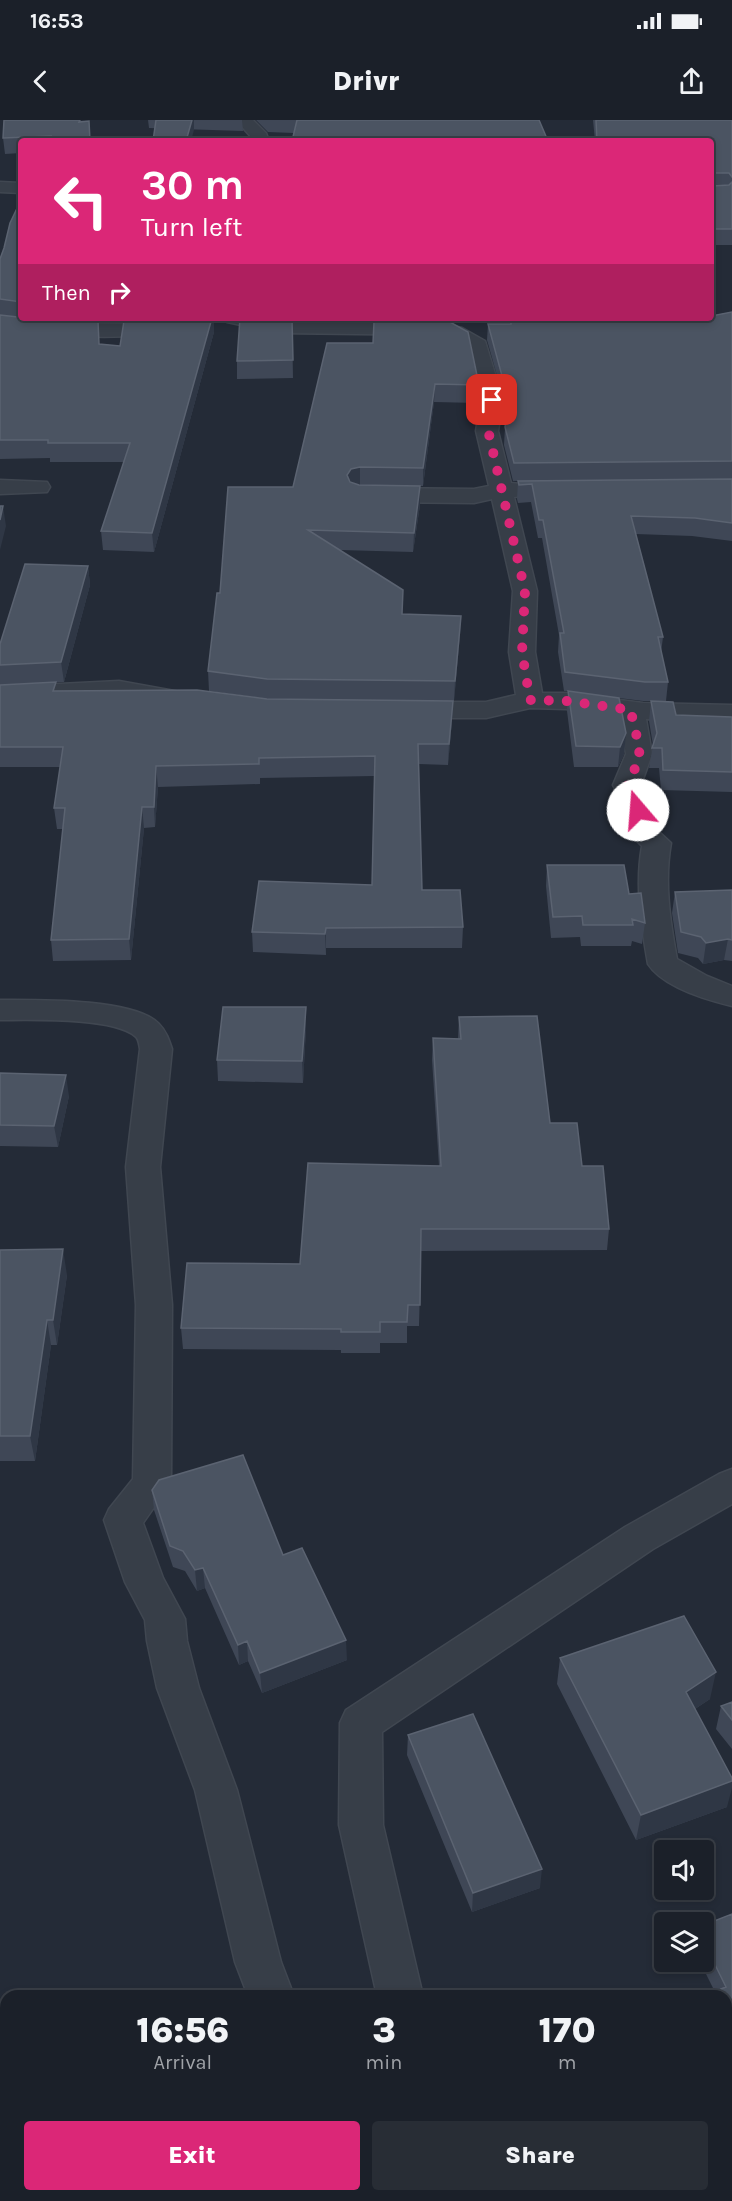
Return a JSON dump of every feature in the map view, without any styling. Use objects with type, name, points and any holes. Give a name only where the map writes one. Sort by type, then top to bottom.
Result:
[{"type":"street","points":[[244,120],[260,138]]},
{"type":"street","points":[[0,187],[18,188]]},
{"type":"street","points":[[0,324],[32,329],[143,330],[163,328],[180,321]]},
{"type":"street","points":[[249,321],[279,327],[438,329],[455,332],[478,345],[492,400],[488,430],[525,591],[522,652],[530,700]]},
{"type":"street","points":[[0,487],[39,487]]},
{"type":"street","points":[[360,495],[474,496],[500,490],[548,490]]},
{"type":"street","points":[[0,695],[120,689],[194,700]]},
{"type":"street","points":[[384,710],[486,710],[530,700],[566,701],[631,710],[732,712]]},
{"type":"street","points":[[631,710],[641,750],[638,764],[627,785],[638,810],[645,819],[642,832],[657,843],[652,869],[655,888],[653,909],[663,964],[692,981],[732,996]]},
{"type":"street","points":[[0,1010],[65,1010],[122,1019],[144,1028],[153,1036],[156,1049],[143,1167],[154,1305],[152,1483],[123,1521],[145,1582],[165,1619],[166,1641],[178,1688],[216,1790],[258,1962],[269,1990]]},
{"type":"street","points":[[399,1990],[361,1825],[361,1723],[639,1538],[732,1485]]},
{"type":"building","points":[[4,120],[89,121],[90,138],[50,138],[51,136],[3,138]]},
{"type":"building","points":[[156,120],[192,120],[187,138],[153,138]]},
{"type":"building","points":[[297,120],[539,120],[547,138],[293,138]]},
{"type":"building","points":[[596,120],[732,120],[732,177],[729,173],[714,173],[714,138],[597,138]]},
{"type":"building","points":[[732,182],[732,229],[714,229],[714,186],[729,185]]},
{"type":"building","points":[[18,206],[18,302],[0,299],[0,259],[10,223]]},
{"type":"building","points":[[732,312],[732,461],[514,463],[505,427],[512,387],[505,387],[488,324],[511,324],[511,321],[714,321],[714,315]]},
{"type":"building","points":[[0,315],[18,317],[18,321],[98,321],[99,344],[120,346],[124,321],[211,321],[152,533],[101,531],[130,443],[48,443],[48,440],[0,440]]},
{"type":"building","points":[[240,321],[292,321],[293,360],[237,361]]},
{"type":"building","points":[[374,322],[450,322],[468,332],[479,385],[435,384],[423,468],[360,467],[351,469],[347,475],[350,482],[359,485],[420,486],[414,533],[308,530],[403,590],[402,614],[461,616],[455,681],[267,679],[208,671],[217,593],[220,593],[228,487],[293,487],[327,343],[373,343]]},
{"type":"building","points":[[732,479],[732,523],[695,518],[631,516],[663,637],[658,637],[668,682],[645,682],[565,672],[560,633],[564,633],[543,520],[539,520],[532,484],[519,485],[518,481]]},
{"type":"building","points":[[25,564],[88,566],[61,662],[0,665],[0,644]]},
{"type":"building","points":[[56,682],[53,691],[197,690],[267,699],[453,701],[449,744],[418,744],[422,890],[460,890],[463,927],[326,928],[325,934],[252,932],[259,881],[372,885],[375,756],[259,758],[259,764],[156,766],[154,807],[142,807],[129,939],[51,940],[65,808],[54,808],[63,747],[0,747],[0,685]]},
{"type":"building","points":[[568,691],[619,698],[626,733],[620,747],[576,746]]},
{"type":"building","points":[[651,701],[673,702],[676,715],[732,717],[732,772],[663,770],[662,748],[652,748],[657,733]]},
{"type":"building","points":[[547,865],[624,865],[629,894],[641,893],[645,923],[632,919],[633,925],[583,925],[582,916],[553,917]]},
{"type":"building","points":[[732,890],[732,940],[706,943],[701,937],[681,932],[675,892]]},
{"type":"building","points":[[223,1007],[306,1007],[302,1061],[217,1060]]},
{"type":"building","points":[[537,1016],[550,1123],[577,1123],[582,1166],[603,1166],[609,1229],[421,1229],[420,1305],[408,1305],[407,1322],[380,1322],[380,1332],[341,1332],[341,1329],[181,1328],[187,1263],[300,1264],[308,1163],[441,1166],[433,1038],[461,1039],[459,1017]]},
{"type":"building","points":[[0,1073],[66,1075],[54,1126],[0,1125]]},
{"type":"building","points":[[63,1249],[53,1320],[47,1320],[30,1436],[0,1436],[0,1250]]},
{"type":"building","points":[[243,1455],[283,1555],[302,1548],[346,1640],[260,1673],[247,1641],[238,1645],[203,1568],[195,1570],[183,1551],[170,1546],[152,1490],[159,1480]]},
{"type":"building","points":[[684,1616],[716,1672],[686,1692],[732,1781],[641,1815],[560,1658]]},
{"type":"building","points":[[732,1702],[732,1720],[721,1706]]},
{"type":"building","points":[[473,1714],[542,1869],[473,1893],[408,1735]]},
{"type":"building","points":[[732,1914],[732,1990],[721,1989],[726,1987],[714,1962],[714,1921]]},
{"type":"route","points":[[492,400],[488,430],[525,591],[522,652],[530,700],[566,701],[631,710],[641,750],[638,764],[627,785],[638,810]]}]
